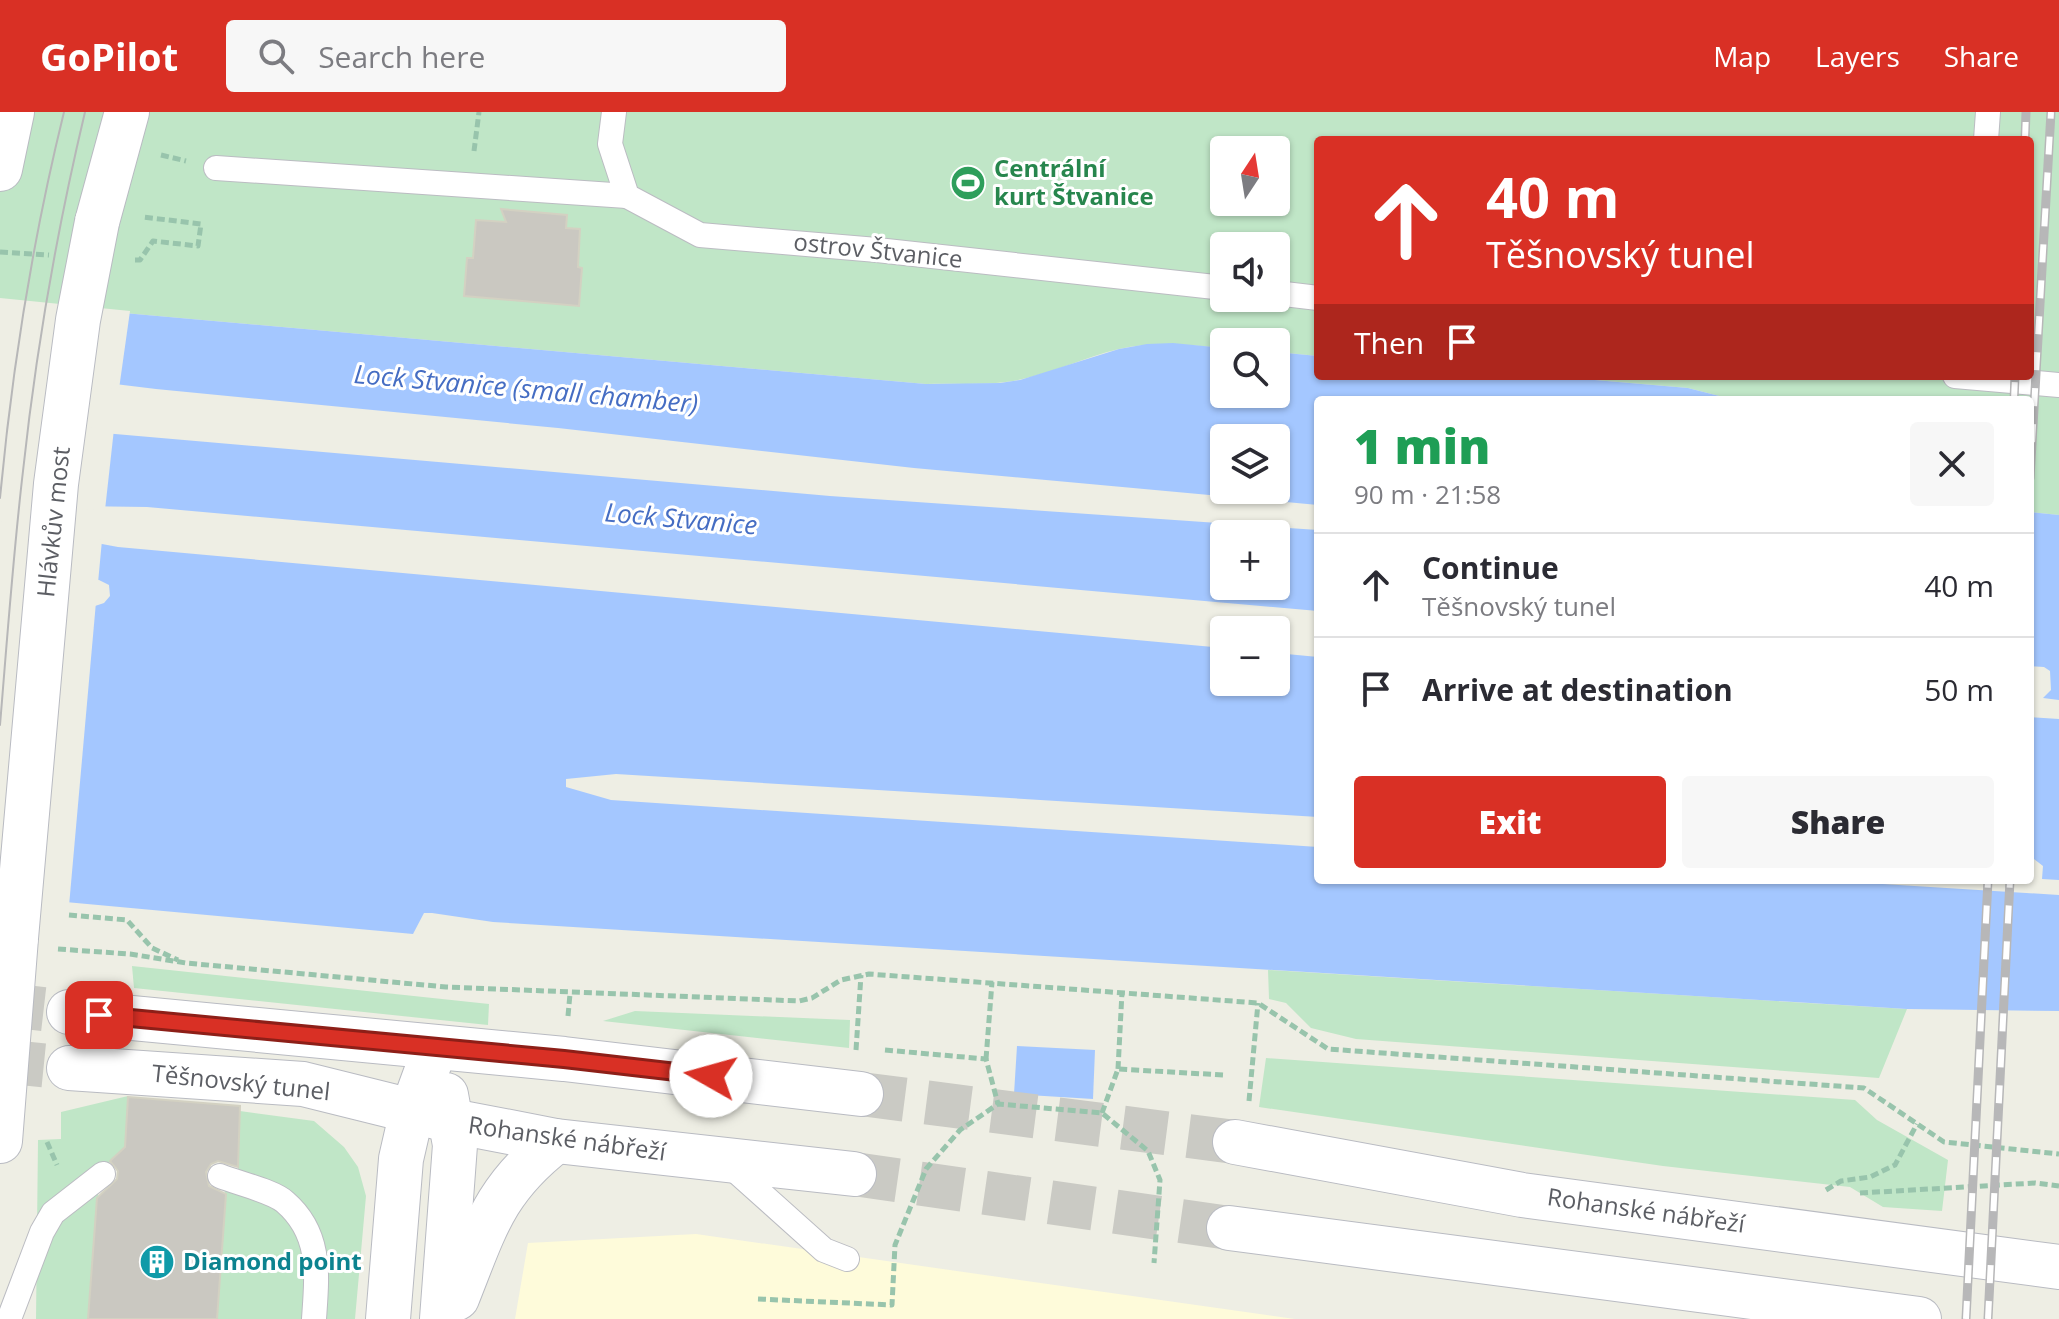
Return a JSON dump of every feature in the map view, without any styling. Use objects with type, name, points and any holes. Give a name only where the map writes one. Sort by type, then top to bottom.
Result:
[{"type":"main road","points":[[0,169],[12,112]]},
{"type":"main road","name":"Hlávkův most","points":[[0,1141],[34,943],[56,484],[78,320],[115,219],[127,112]]},
{"type":"main road","points":[[69,1012],[564,1059],[858,1075]]},
{"type":"main road","points":[[388,1319],[401,1159],[432,1116],[435,1048]]},
{"type":"main road","name":"Těšnovský tunel","points":[[69,1068],[303,1084],[432,1116]]},
{"type":"main road","points":[[432,1116],[455,1145],[442,1319]]},
{"type":"main road","name":"Rohanské nábřeží","points":[[432,1116],[556,1141],[854,1174]]},
{"type":"main road","name":"Rohanské nábřeží","points":[[1242,1125],[1522,1195],[2059,1267]]},
{"type":"main road","points":[[449,1319],[497,1202],[527,1164],[556,1141]]},
{"type":"main road","points":[[1229,1228],[1794,1313],[1919,1319]]},
{"type":"lane","points":[[216,168],[627,196],[610,144],[614,112]]},
{"type":"lane","points":[[1986,136],[1988,112]]},
{"type":"lane","name":"ostrov Štvanice","points":[[627,196],[700,235],[877,250],[1210,286]]},
{"type":"lane","points":[[1290,295],[1314,298]]},
{"type":"lane","points":[[2002,380],[2059,385]]},
{"type":"lane","points":[[723,1160],[824,1250],[847,1259]]},
{"type":"lane","points":[[9,1319],[42,1232],[53,1213],[103,1174]]},
{"type":"lane","points":[[220,1176],[284,1200],[308,1230],[318,1265],[314,1319]]},
{"type":"path","points":[[115,219],[201,224],[198,246],[153,241],[140,260]]},
{"type":"path","points":[[69,915],[127,920],[152,948],[186,963]]},
{"type":"path","points":[[34,943],[186,963],[446,987],[787,1002],[812,998],[841,980],[861,975],[1258,1003],[1328,1049],[1864,1088],[1944,1142],[2059,1154]]},
{"type":"path","points":[[858,1075],[861,975]]},
{"type":"path","points":[[992,982],[986,1059],[998,1104]]},
{"type":"path","points":[[1102,1113],[1118,1069],[1122,992]]},
{"type":"path","points":[[1242,1125],[1258,1003]]},
{"type":"path","points":[[885,1050],[986,1059]]},
{"type":"path","points":[[1118,1069],[1223,1075]]},
{"type":"path","points":[[758,1299],[892,1305],[895,1245],[926,1169],[960,1130],[998,1104],[1102,1113],[1148,1151],[1160,1180],[1154,1263]]},
{"type":"path","points":[[1828,1196],[1815,1197],[1841,1181],[1870,1177],[1895,1165],[1917,1124]]},
{"type":"path","points":[[1855,1193],[2035,1183],[2059,1186]]},
{"type":"shaded area","points":[[696,1234],[1295,1319],[515,1319],[528,1243]]},
{"type":"green space","points":[[0,112],[2059,112],[2059,515],[2034,512],[2034,396],[1719,396],[1688,388],[1595,380],[2034,380],[2034,136],[1314,136],[1314,356],[1290,353],[1290,328],[1210,328],[1210,347],[1172,344],[1132,347],[1106,352],[1031,377],[995,383],[926,384],[0,302]]},
{"type":"green space","points":[[132,966],[489,1004],[488,1025],[134,988]]},
{"type":"green space","points":[[1268,970],[1907,1009],[1879,1078],[1356,1039],[1311,1028],[1286,1003],[1269,999]]},
{"type":"green space","points":[[635,1011],[850,1020],[849,1048],[603,1021]]},
{"type":"green space","points":[[1266,1058],[1855,1100],[1877,1120],[1948,1160],[1942,1211],[1883,1207],[1850,1187],[1663,1166],[1259,1107]]},
{"type":"green space","points":[[128,1096],[125,1147],[108,1164],[99,1184],[88,1319],[36,1319],[38,1140],[61,1139],[61,1112]]},
{"type":"green space","points":[[240,1111],[314,1121],[344,1147],[358,1167],[366,1196],[355,1319],[217,1319],[225,1193],[223,1183],[238,1174]]},
{"type":"water","name":"Lock Stvanice (small chamber)","points":[[0,302],[926,384],[1020,380],[1119,349],[1173,343],[1210,347],[1210,408],[1290,408],[1290,353],[1314,356],[1314,380],[1595,380],[1688,388],[1719,396],[1314,396],[1314,505],[1290,502],[1290,424],[1210,424],[1210,495],[914,468],[558,428],[156,389],[0,370]]},
{"type":"water","name":"Lock Stvanice","points":[[0,424],[830,496],[1210,522],[1210,600],[1290,600],[1290,528],[1314,530],[1314,611],[147,507],[0,505]]},
{"type":"water","points":[[2034,512],[2059,515],[2059,700],[2043,698],[2051,690],[2050,671],[2034,666]]},
{"type":"water","points":[[0,525],[118,547],[1210,647],[1210,696],[1290,696],[1290,654],[1314,657],[1314,817],[616,774],[566,779],[566,787],[611,800],[1314,847],[1314,884],[1883,884],[2059,895],[2059,1011],[1907,1009],[493,922],[432,913],[424,913],[413,934],[0,896],[95,606],[104,603],[110,596],[109,585],[99,580],[0,570]]},
{"type":"water","points":[[2034,717],[2059,719],[2059,880],[2042,879],[2043,866],[2034,859]]},
{"type":"water","points":[[1017,1046],[1095,1050],[1093,1099],[1014,1094]]},
{"type":"pier","points":[[0,298],[130,311],[119,389],[0,374]]},
{"type":"pier","points":[[0,420],[114,429],[105,510],[0,509]]},
{"type":"pier","points":[[0,521],[102,540],[98,583],[0,574]]},
{"type":"pier","points":[[0,593],[96,602],[69,906],[0,900]]},
{"type":"building","points":[[501,209],[567,215],[566,228],[580,229],[578,267],[582,268],[579,306],[464,296],[467,258],[473,258],[476,220],[506,222]]},
{"type":"building","name":"Diamond point","points":[[128,1097],[240,1106],[238,1167],[218,1161],[211,1164],[206,1172],[209,1186],[226,1194],[217,1319],[88,1319],[97,1198],[117,1179],[118,1171],[110,1161],[125,1147]]},
{"type":"tunnel","points":[[0,1004],[69,1012]]},
{"type":"tunnel","points":[[0,1061],[69,1068]]},
{"type":"tunnel","points":[[861,1094],[1235,1142]]},
{"type":"tunnel","points":[[854,1174],[1229,1228]]},
{"type":"tram line","points":[[0,498],[25,304],[64,112]]},
{"type":"tram line","points":[[0,725],[16,535],[34,380],[65,201],[85,112]]},
{"type":"railway","points":[[2025,136],[2026,112]]},
{"type":"railway","points":[[2034,408],[2051,112]]},
{"type":"railway","points":[[2014,396],[2015,380]]},
{"type":"railway","points":[[1966,1319],[1988,884]]},
{"type":"railway","points":[[1988,1319],[2010,884]]},
{"type":"place","name":"Centrální kurt Štvanice","points":[[968,183]]},
{"type":"place","name":"Diamond point","points":[[157,1262]]},
{"type":"route","points":[[99,1015],[711,1076]]}]
